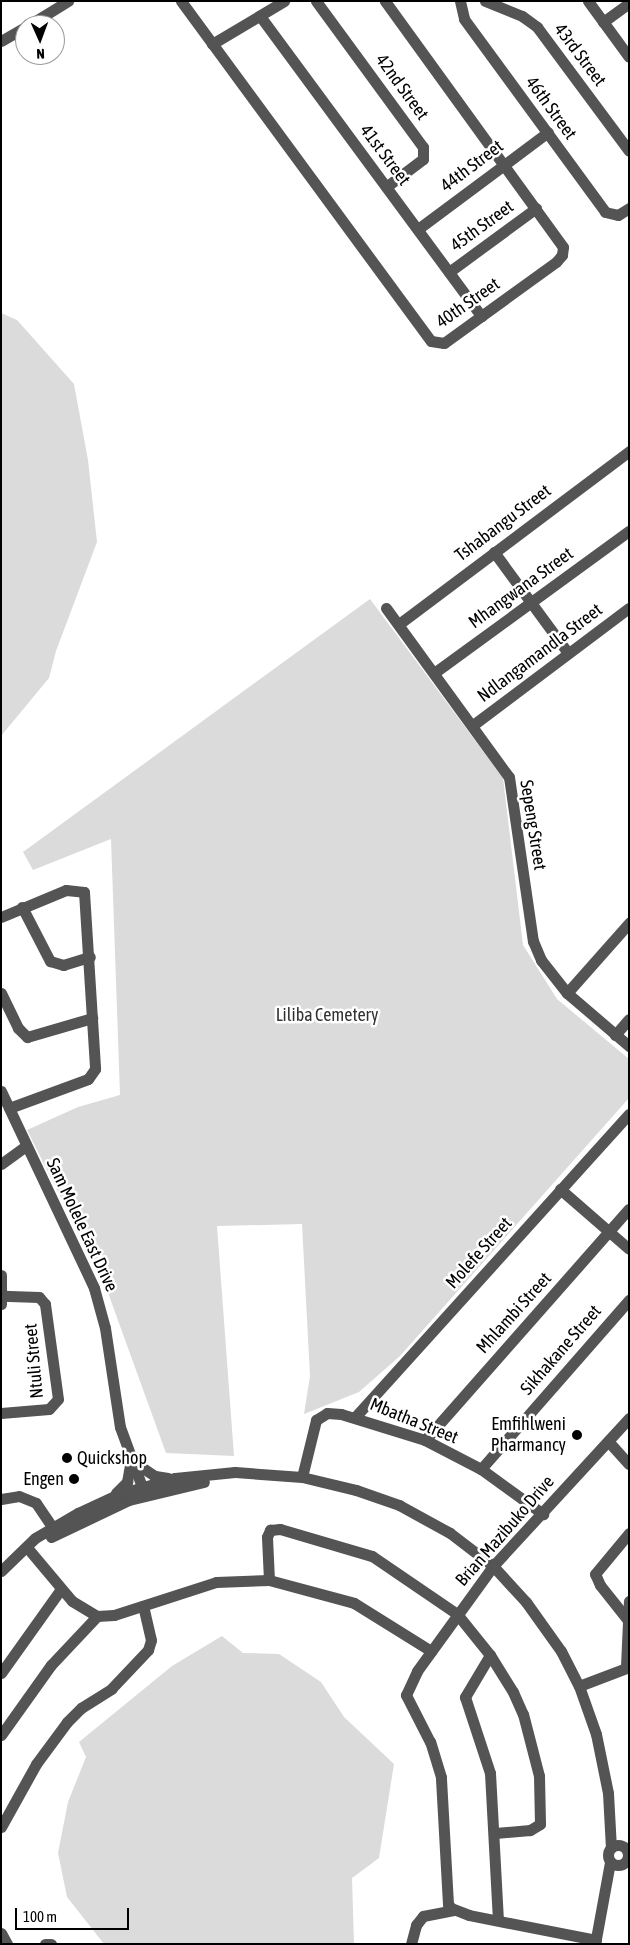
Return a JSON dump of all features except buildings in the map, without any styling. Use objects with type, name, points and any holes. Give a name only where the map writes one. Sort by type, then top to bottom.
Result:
[{"type":"street","points":[[45,15],[68,1]]},
{"type":"street","name":"40th Street","points":[[181,1],[431,341],[446,342],[562,255],[562,243],[385,1]]},
{"type":"street","points":[[212,44],[284,1]]},
{"type":"street","name":"42nd Street","points":[[316,1],[423,147],[423,159],[386,187]]},
{"type":"street","name":"46th Street","points":[[460,1],[464,19],[605,212],[618,215],[629,208]]},
{"type":"street","name":"43rd Street","points":[[485,1],[522,16],[537,27],[629,151]]},
{"type":"street","points":[[588,1],[629,57]]},
{"type":"street","points":[[603,22],[629,3]]},
{"type":"street","name":"41st Street","points":[[260,16],[480,316]]},
{"type":"street","points":[[1,41],[15,33]]},
{"type":"street","name":"44th Street","points":[[418,229],[548,132]]},
{"type":"street","name":"45th Street","points":[[449,272],[536,208]]},
{"type":"street","name":"Tshabangu Street","points":[[399,624],[629,451]]},
{"type":"street","name":"Mhangwana Street","points":[[434,673],[629,531]]},
{"type":"street","points":[[494,552],[568,653]]},
{"type":"street","name":"Sepeng Street","points":[[386,608],[509,777],[533,941],[541,960],[567,993],[629,1046]]},
{"type":"street","name":"Ndlangamandla Street","points":[[473,726],[629,608]]},
{"type":"street","points":[[1,916],[66,890],[84,892],[90,957],[95,1069],[90,1077],[9,1108]]},
{"type":"street","points":[[22,907],[50,961],[63,965],[90,957]]},
{"type":"street","points":[[567,993],[629,923]]},
{"type":"street","points":[[1,993],[18,1028],[28,1037],[92,1018]]},
{"type":"street","points":[[615,1035],[629,1019]]},
{"type":"street","name":"Sam Molele East Drive","points":[[1,1091],[26,1146],[82,1258],[99,1302],[116,1407],[143,1491]]},
{"type":"street","name":"Molefe Street","points":[[356,1416],[629,1114]]},
{"type":"street","points":[[1,1164],[26,1146]]},
{"type":"street","points":[[560,1189],[629,1249]]},
{"type":"street","name":"Mhlambi Street","points":[[425,1440],[629,1209]]},
{"type":"street","points":[[1,1276],[2,1300]]},
{"type":"street","name":"Ntuli Street","points":[[1,1413],[52,1408],[58,1399],[46,1304],[36,1297],[2,1300]]},
{"type":"street","name":"Sikhakane Street","points":[[481,1469],[629,1300]]},
{"type":"street","name":"Mbatha Street","points":[[302,1477],[314,1425],[321,1415],[356,1416],[425,1440],[481,1469],[543,1514]]},
{"type":"street","name":"Brian Mazibuko Drive","points":[[453,1910],[448,1904],[441,1777],[430,1742],[407,1700],[409,1684],[430,1651],[493,1566],[543,1514],[629,1418]]},
{"type":"street","points":[[608,1441],[629,1464]]},
{"type":"street","points":[[1,1571],[20,1550],[109,1499],[127,1482],[133,1459],[155,1476],[175,1478],[230,1472],[260,1474],[302,1477],[356,1490],[400,1505],[450,1533],[493,1566],[544,1625],[579,1686],[603,1762],[611,1828],[622,1855],[607,1884],[595,1942],[453,1910],[423,1916],[416,1925],[411,1944]]},
{"type":"street","points":[[109,1499],[143,1491],[260,1474]]},
{"type":"street","points":[[1,1571],[30,1551],[54,1530],[175,1478]]},
{"type":"street","points":[[1,1499],[19,1496],[28,1499],[42,1510],[54,1530]]},
{"type":"street","points":[[269,1580],[267,1537],[275,1528],[372,1556],[457,1614],[490,1655],[523,1714],[539,1776],[541,1819],[536,1828],[495,1833]]},
{"type":"street","points":[[627,1619],[600,1585],[596,1574],[629,1533]]},
{"type":"street","points":[[30,1551],[61,1589],[80,1607],[97,1616],[106,1616],[143,1606],[216,1582],[269,1580],[354,1603],[430,1651]]},
{"type":"street","points":[[1,1673],[61,1589]]},
{"type":"street","points":[[579,1686],[628,1666],[627,1619],[629,1601]]},
{"type":"street","points":[[1,1827],[39,1758],[68,1722],[82,1708],[111,1690],[148,1650],[151,1640],[143,1606]]},
{"type":"street","points":[[1,1735],[52,1665],[97,1616]]},
{"type":"street","points":[[490,1655],[465,1697],[490,1773],[495,1833],[498,1920]]},
{"type":"street","points":[[1,1933],[7,1944]]},
{"type":"street","points":[[45,1944],[51,1944]]},
{"type":"green space","points":[[1,313],[17,320],[74,384],[88,460],[97,542],[56,651],[49,678],[1,736]]},
{"type":"green space","name":"Liliba Cemetery","points":[[370,599],[503,778],[523,945],[557,999],[629,1059],[629,1098],[400,1356],[359,1392],[304,1414],[310,1376],[302,1224],[217,1226],[234,1456],[166,1453],[107,1290],[27,1130],[78,1107],[120,1095],[111,839],[33,870],[23,852]]},
{"type":"green space","points":[[222,1636],[243,1653],[279,1654],[321,1682],[344,1717],[394,1764],[379,1858],[352,1878],[354,1944],[104,1944],[67,1897],[58,1853],[68,1802],[86,1757],[79,1742],[172,1666]]},
{"type":"place","name":"Emfihlweni Pharmancy","points":[[577,1435]]},
{"type":"place","name":"Quickshop","points":[[67,1458]]},
{"type":"place","name":"Engen","points":[[74,1479]]}]
